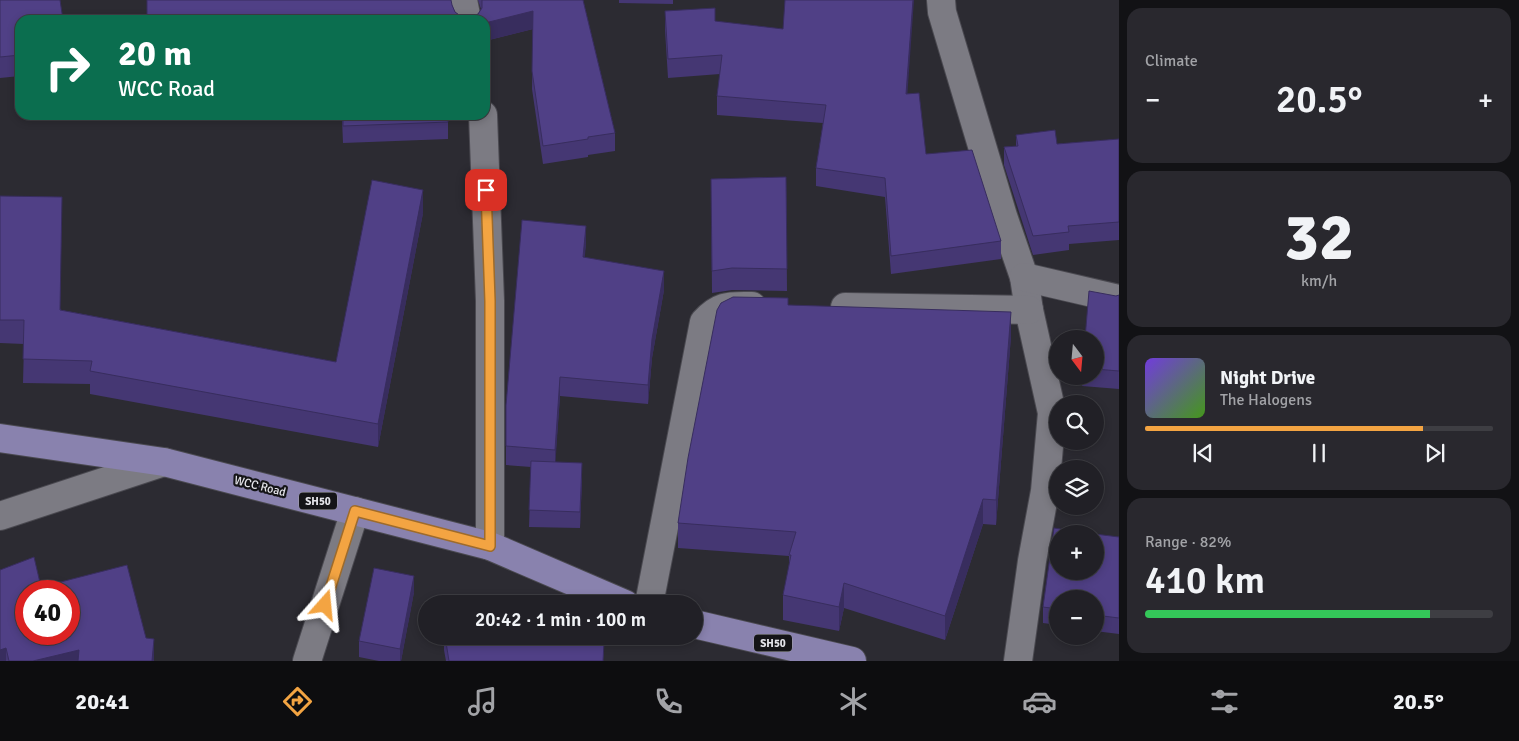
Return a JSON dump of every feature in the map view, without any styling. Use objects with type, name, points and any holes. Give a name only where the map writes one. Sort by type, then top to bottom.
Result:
[{"type":"main road","name":"WCC Road","points":[[0,438],[164,462],[490,546],[604,595]]},
{"type":"main road","name":"SH50","points":[[703,626],[852,661]]},
{"type":"street","points":[[463,0],[467,15]]},
{"type":"street","points":[[941,0],[942,12],[1000,206],[1024,277],[1029,310],[1052,413],[1045,491],[1032,561],[1018,661]]},
{"type":"street","points":[[483,120],[490,301],[490,546]]},
{"type":"street","points":[[1024,277],[1119,299]]},
{"type":"street","points":[[651,595],[704,322],[711,314],[721,308],[732,306],[772,306]]},
{"type":"street","points":[[821,307],[1029,310]]},
{"type":"street","points":[[0,516],[164,462]]},
{"type":"street","points":[[307,661],[355,511]]},
{"type":"building","points":[[0,0],[60,0],[62,15],[15,15],[15,56],[0,57]]},
{"type":"building","points":[[147,0],[451,0],[455,12],[459,15],[147,15]]},
{"type":"building","points":[[482,0],[583,0],[615,133],[543,146],[532,71],[533,11],[490,22],[490,15],[476,15],[482,8]]},
{"type":"building","points":[[785,0],[913,0],[906,94],[919,93],[926,154],[972,150],[1001,241],[891,256],[885,178],[816,168],[826,105],[717,96],[722,55],[668,59],[665,11],[715,8],[715,21],[783,29]]},
{"type":"building","points":[[343,120],[448,120],[448,122],[343,126]]},
{"type":"building","points":[[1055,130],[1057,144],[1119,139],[1119,222],[1068,226],[1069,232],[1033,236],[1004,147],[1018,146],[1016,135]]},
{"type":"building","points":[[786,177],[787,269],[732,268],[712,271],[711,179]]},
{"type":"building","points":[[372,180],[423,190],[378,424],[90,371],[92,361],[23,359],[24,320],[0,320],[0,196],[62,197],[60,310],[336,362]]},
{"type":"building","points":[[522,220],[586,226],[583,257],[664,271],[652,339],[648,385],[560,377],[555,450],[506,446],[506,405]]},
{"type":"building","points":[[1089,291],[1119,295],[1119,371],[1104,370],[1104,330],[1086,330]]},
{"type":"building","points":[[733,297],[788,298],[788,305],[1011,312],[996,500],[983,499],[945,616],[844,583],[839,607],[783,595],[791,555],[789,555],[796,532],[678,523],[688,458],[717,310],[721,303]]},
{"type":"building","points":[[531,461],[582,463],[580,512],[529,510]]},
{"type":"building","points":[[1104,535],[1119,537],[1119,618],[1104,616],[1104,590],[1049,590],[1049,608],[1043,607],[1049,564],[1049,580],[1104,580]]},
{"type":"building","points":[[34,557],[39,580],[15,580],[15,645],[80,645],[80,580],[68,580],[127,565],[146,638],[154,639],[152,661],[78,661],[79,650],[33,661],[9,661],[6,648],[0,650],[0,570]]},
{"type":"building","points":[[374,568],[414,576],[400,649],[359,641]]},
{"type":"building","points":[[446,645],[604,645],[603,661],[449,661]]},
{"type":"route","points":[[325,605],[355,511],[490,546],[490,301],[486,190]]}]
